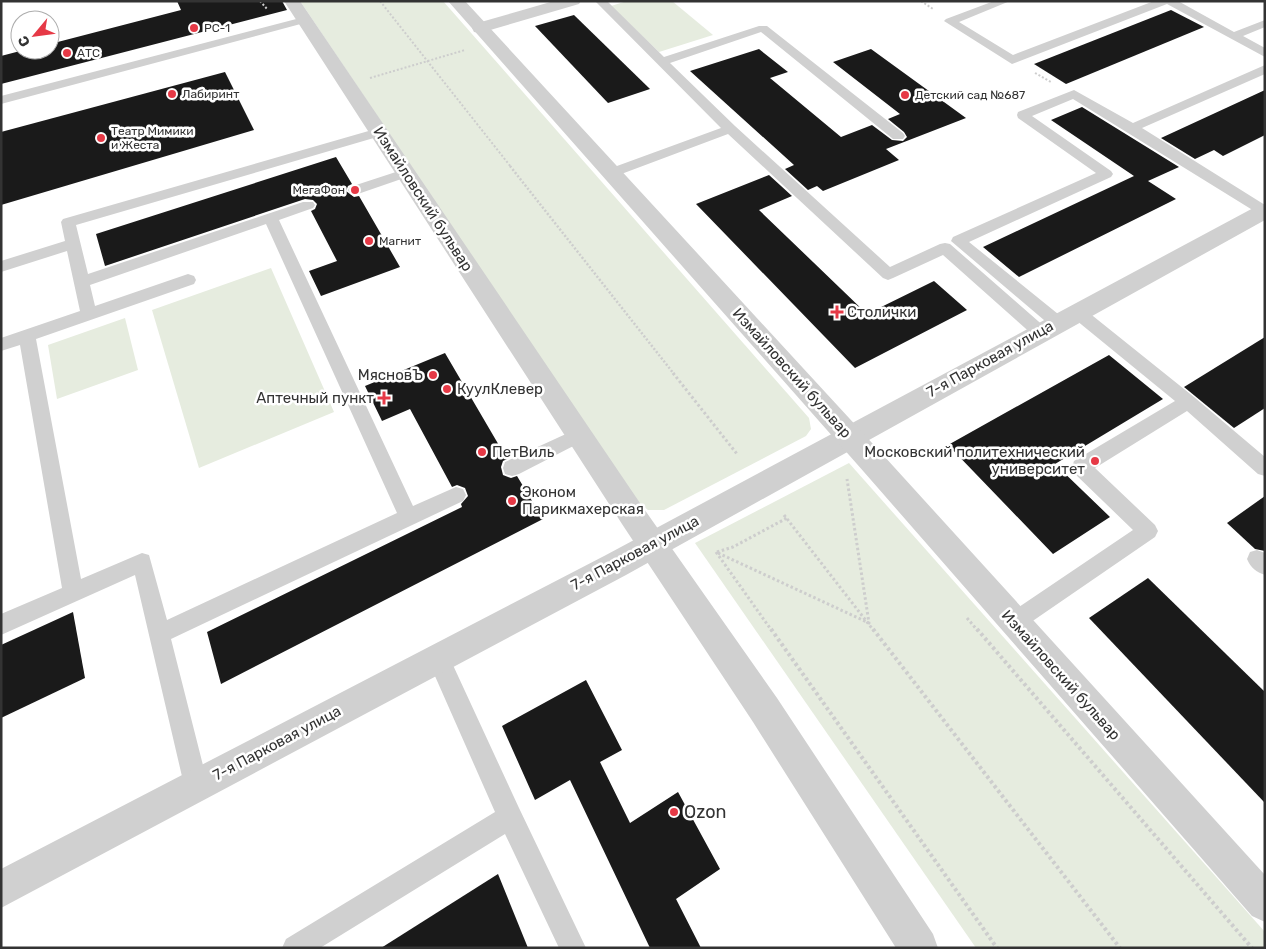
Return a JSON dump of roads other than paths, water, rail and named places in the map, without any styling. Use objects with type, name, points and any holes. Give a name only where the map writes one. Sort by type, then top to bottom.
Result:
[{"type":"street","name":"Измайловский бульвар","points":[[456,1],[1265,903]]},
{"type":"street","points":[[480,28],[573,1]]},
{"type":"street","name":"Измайловский бульвар","points":[[282,7],[304,20],[652,545],[765,710],[920,948]]},
{"type":"street","name":"7-я Парковая улица","points":[[1,890],[652,545],[848,436],[1264,211]]},
{"type":"lane","points":[[600,1],[730,129],[888,274],[945,248],[1058,322],[1188,402],[1265,468]]},
{"type":"lane","points":[[1004,1],[950,20],[1012,60],[1164,1]]},
{"type":"lane","points":[[1169,1],[1265,53]]},
{"type":"lane","points":[[1,100],[304,20]]},
{"type":"lane","points":[[1234,36],[1265,23]]},
{"type":"lane","points":[[662,62],[763,28],[898,136]]},
{"type":"lane","points":[[1132,128],[1265,69]]},
{"type":"lane","points":[[1058,322],[958,241],[1106,174],[1023,115],[1074,94],[1264,211]]},
{"type":"lane","points":[[611,173],[730,129]]},
{"type":"lane","points":[[89,314],[68,222],[379,132]]},
{"type":"lane","points":[[355,190],[406,173]]},
{"type":"lane","points":[[81,282],[308,206]]},
{"type":"lane","points":[[271,219],[409,517]]},
{"type":"lane","points":[[1,268],[73,244]]},
{"type":"lane","points":[[1,345],[188,280]]},
{"type":"lane","points":[[27,336],[73,592]]},
{"type":"lane","points":[[1014,622],[1148,531],[1081,467],[1188,402]]},
{"type":"lane","points":[[512,468],[579,435]]},
{"type":"lane","points":[[160,634],[456,495]]},
{"type":"lane","points":[[1,624],[142,562],[196,785]]},
{"type":"lane","points":[[438,658],[510,817],[573,948]]},
{"type":"lane","points":[[295,948],[510,817]]},
{"type":"place","name":"PC-1","points":[[194,28]]},
{"type":"place","name":"АТС","points":[[67,53]]},
{"type":"place","name":"Лабиринт","points":[[172,94]]},
{"type":"place","name":"Детский сад №687","points":[[905,95]]},
{"type":"place","name":"Театр Мимики и Жеста","points":[[101,138]]},
{"type":"place","name":"МегаФон","points":[[355,190]]},
{"type":"place","name":"Магнит","points":[[369,241]]},
{"type":"place","name":"Столички","points":[[837,312]]},
{"type":"place","name":"МясновЪ","points":[[433,375]]},
{"type":"place","name":"КуулКлевер","points":[[447,389]]},
{"type":"place","name":"Аптечный пункт","points":[[384,398]]},
{"type":"place","name":"ПетВиль","points":[[482,452]]},
{"type":"place","name":"Московский политехнический университет","points":[[1095,461]]},
{"type":"place","name":"Эконом Парикмахерская","points":[[512,501]]},
{"type":"place","name":"Ozon","points":[[674,812]]}]
